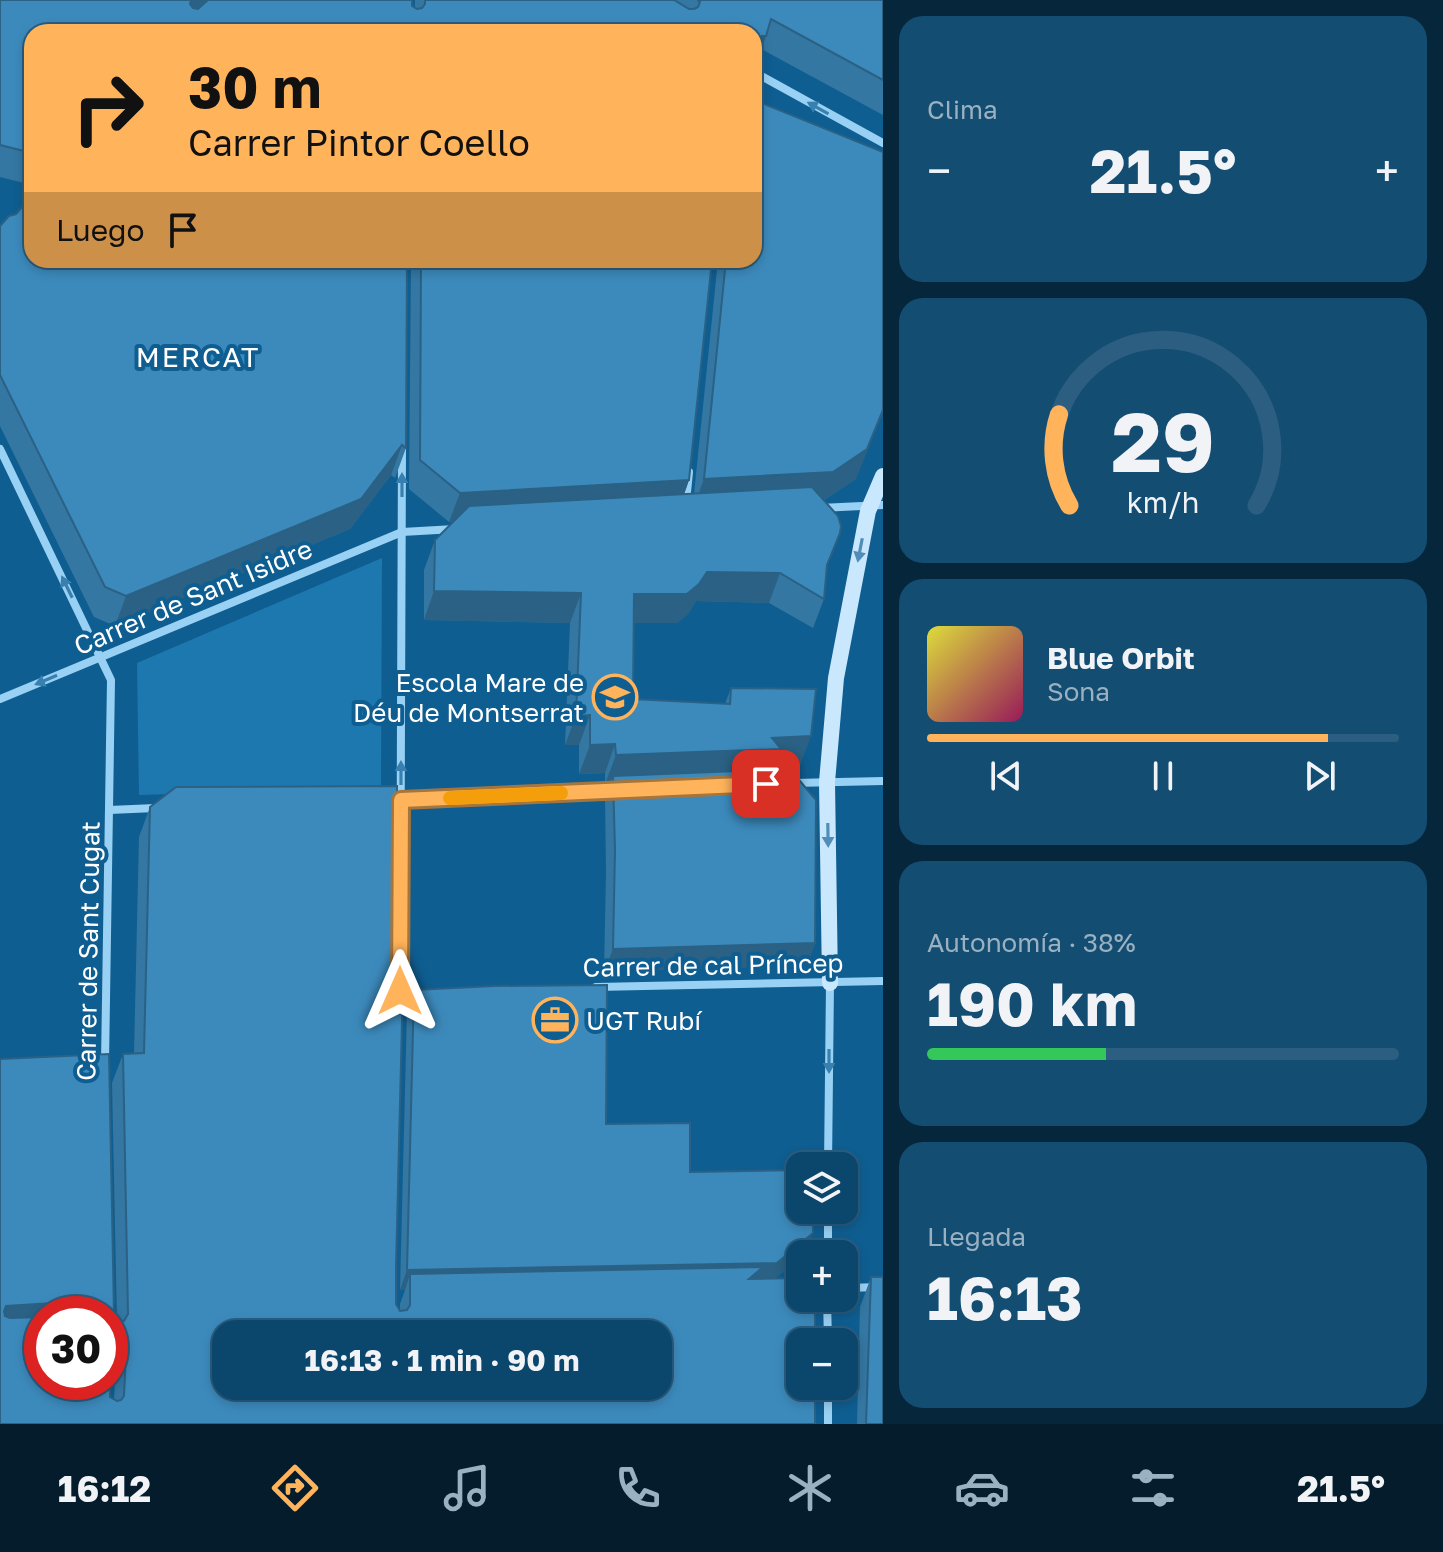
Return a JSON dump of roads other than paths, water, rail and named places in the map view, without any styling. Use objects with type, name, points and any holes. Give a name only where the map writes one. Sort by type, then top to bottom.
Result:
[{"type":"street","points":[[762,76],[883,143]]},
{"type":"street","points":[[400,1006],[402,443]]},
{"type":"street","name":"Carrer de Sant Cugat","points":[[0,449],[111,680],[105,1067],[90,1068]]},
{"type":"street","points":[[685,516],[691,456]]},
{"type":"street","points":[[828,1152],[827,782],[836,678],[868,511],[877,505],[883,476]]},
{"type":"street","points":[[809,509],[877,505]]},
{"type":"street","name":"Carrer de Sant Isidre","points":[[0,699],[402,532],[465,528]]},
{"type":"street","points":[[780,784],[883,781]]},
{"type":"street","points":[[386,801],[622,791]]},
{"type":"street","points":[[109,810],[171,808]]},
{"type":"street","name":"Carrer de cal Príncep","points":[[591,987],[883,981]]},
{"type":"street","points":[[400,991],[416,991]]},
{"type":"street","points":[[858,1288],[883,1287]]},
{"type":"street","points":[[828,1400],[828,1424]]},
{"type":"place","name":"Escola Mare de Déu de Montserrat","points":[[615,697]]},
{"type":"place","name":"UGT Rubí","points":[[555,1020]]},
{"type":"district","name":"MERCAT","points":[[198,356]]}]
